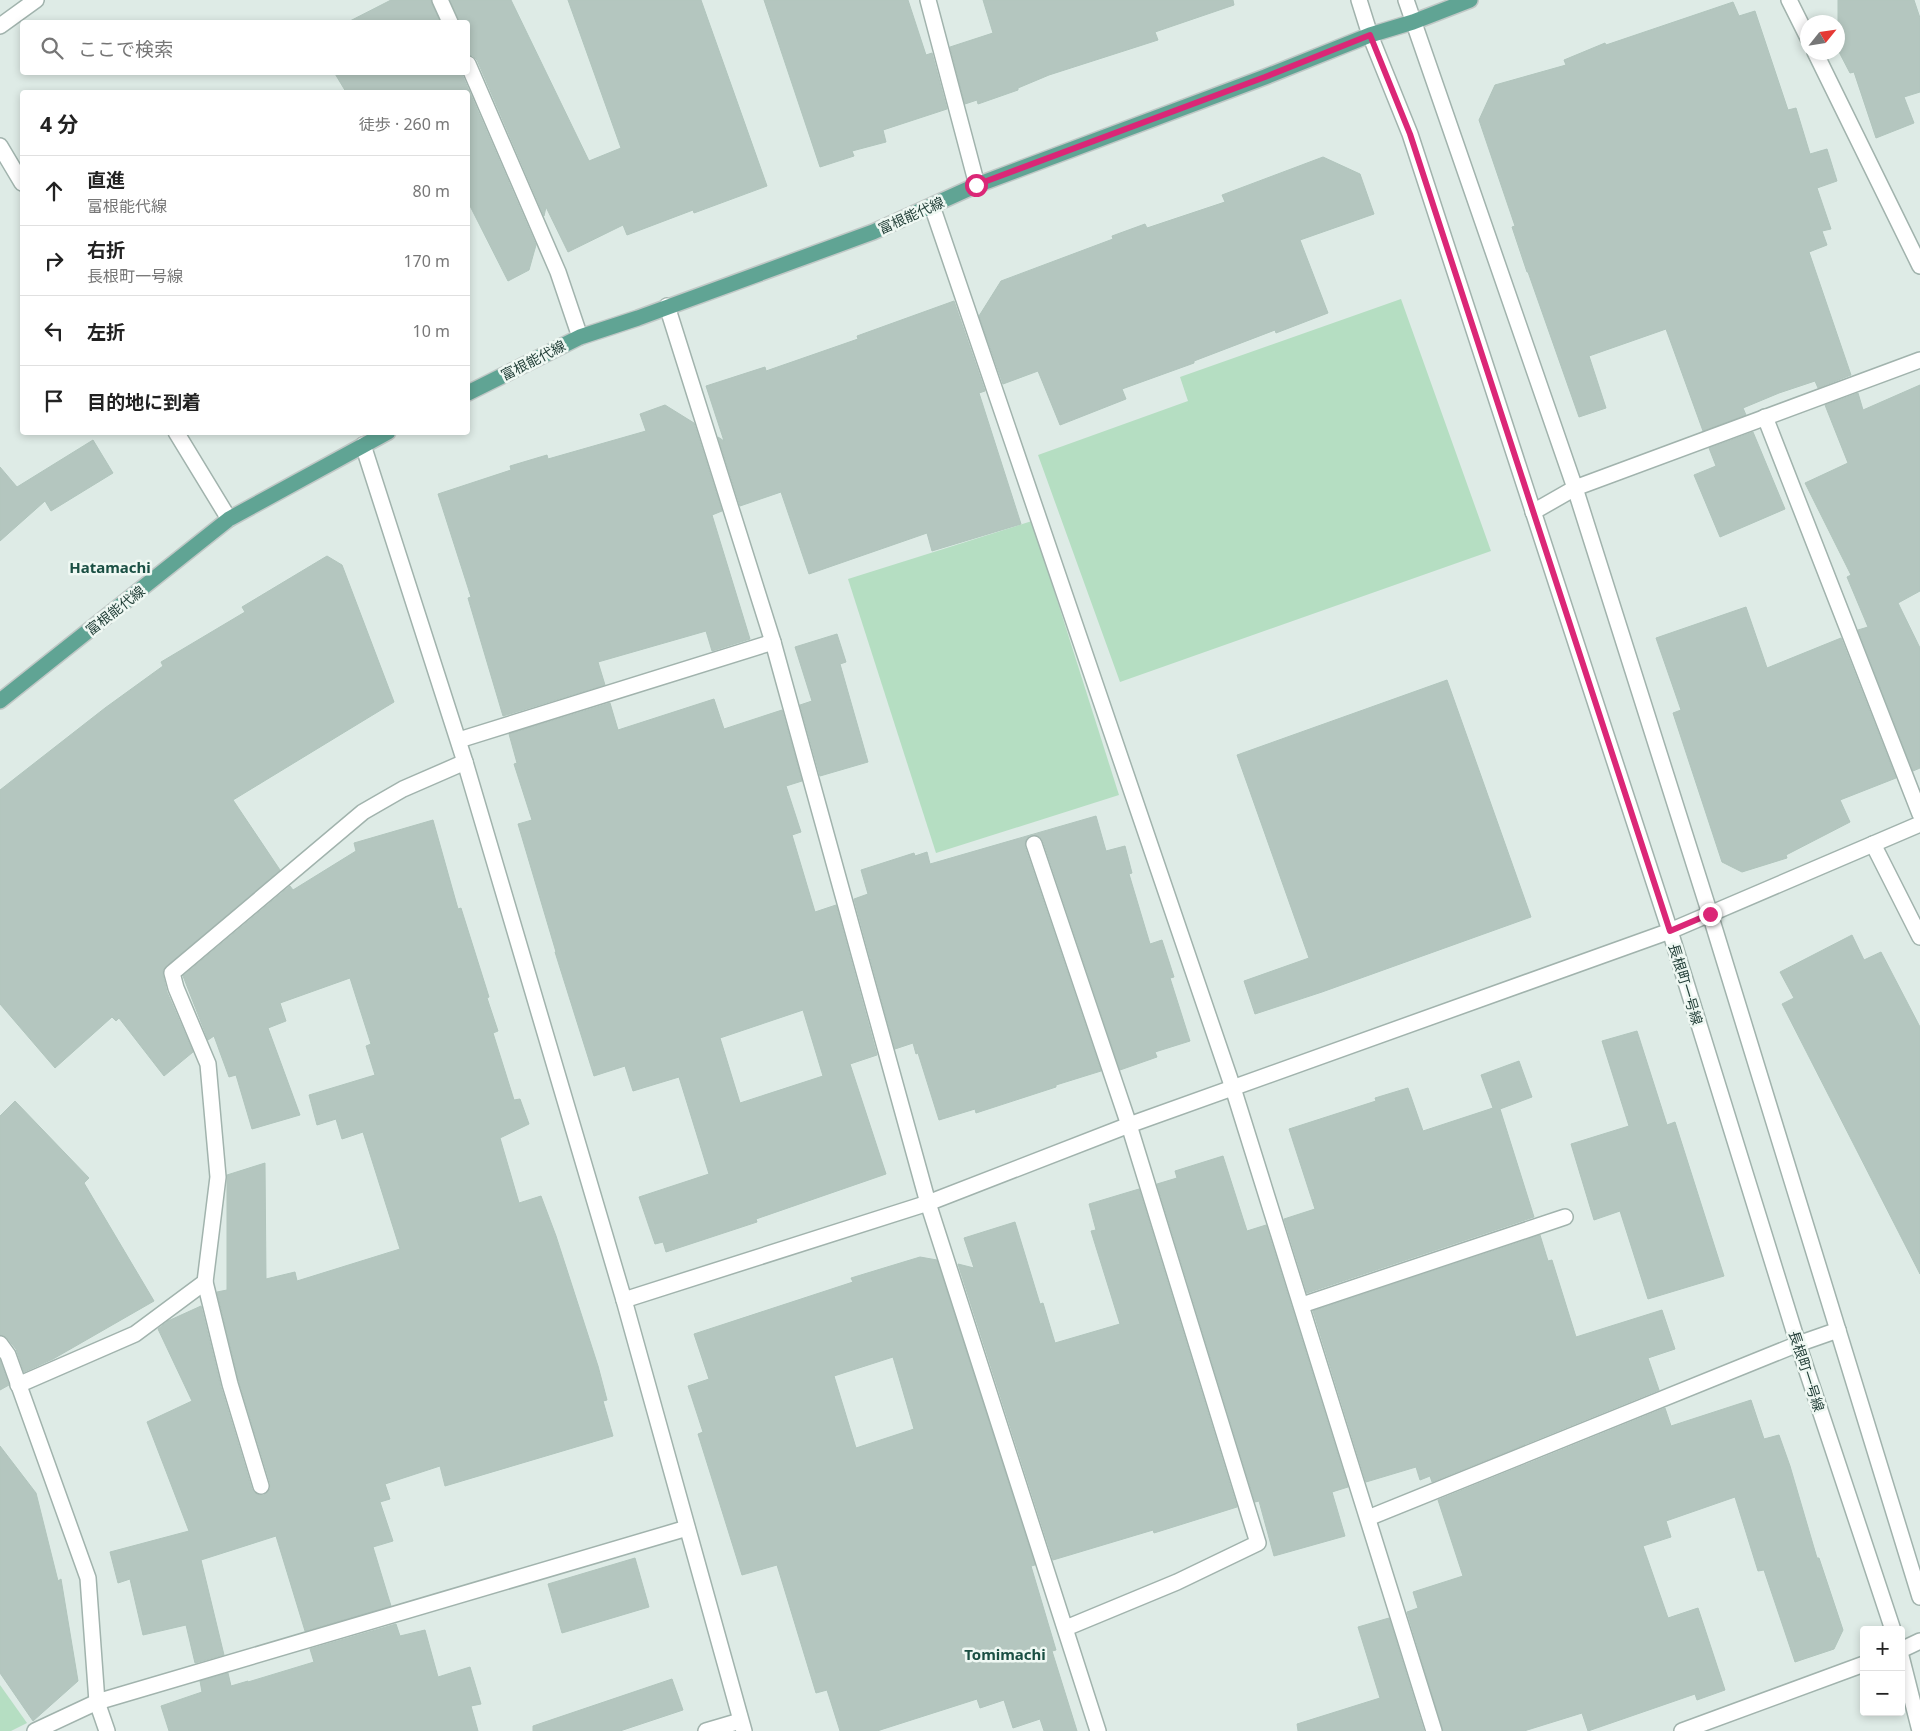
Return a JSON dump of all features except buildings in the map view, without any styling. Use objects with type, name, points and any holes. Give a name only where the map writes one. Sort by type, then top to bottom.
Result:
[{"type":"main road","name":"富根能代線","points":[[470,392],[580,337],[873,232],[976,185],[1265,77],[1370,35],[1413,22],[1470,0]]},
{"type":"main road","name":"富根能代線","points":[[0,701],[229,519],[382,435]]},
{"type":"street","points":[[0,26],[36,0]]},
{"type":"street","points":[[440,0],[449,20]]},
{"type":"street","points":[[928,0],[976,185]]},
{"type":"street","name":"長根町一号線","points":[[1359,0],[1370,35],[1410,134],[1534,512],[1670,931],[1798,1344],[1892,1626]]},
{"type":"street","points":[[1406,0],[1574,488],[1710,914],[1920,1597]]},
{"type":"street","points":[[1789,0],[1800,22]]},
{"type":"street","points":[[1819,60],[1920,266]]},
{"type":"street","points":[[470,69],[558,272],[580,337]]},
{"type":"street","points":[[0,146],[20,180]]},
{"type":"street","points":[[932,206],[1233,1088],[1434,1731]]},
{"type":"street","points":[[667,306],[773,642],[928,1203],[1098,1731]]},
{"type":"street","points":[[1534,512],[1574,488],[1920,360]]},
{"type":"street","points":[[1765,417],[1920,814]]},
{"type":"street","points":[[178,435],[229,519]]},
{"type":"street","points":[[363,445],[465,762],[624,1300],[742,1726],[706,1731]]},
{"type":"street","points":[[458,740],[773,642]]},
{"type":"street","points":[[261,1486],[230,1384],[205,1282],[218,1177],[208,1064],[176,988],[172,973],[363,812],[403,789],[465,762]]},
{"type":"street","points":[[624,1300],[928,1203],[1129,1125],[1670,931],[1920,824]]},
{"type":"street","points":[[1034,844],[1129,1125],[1258,1543],[1177,1582],[1066,1628]]},
{"type":"street","points":[[1873,844],[1920,937]]},
{"type":"street","points":[[1302,1305],[1565,1217]]},
{"type":"street","points":[[18,1385],[135,1334],[205,1282]]},
{"type":"street","points":[[1368,1518],[1798,1344],[1838,1330]]},
{"type":"street","points":[[0,1344],[8,1356],[6,1374],[18,1385],[88,1578],[97,1702],[107,1731]]},
{"type":"street","points":[[35,1731],[97,1702],[687,1528]]},
{"type":"street","points":[[1905,1648],[1920,1642]]},
{"type":"street","points":[[1682,1731],[1860,1665]]},
{"type":"street","points":[[1905,1671],[1920,1731]]},
{"type":"green space","points":[[1401,299],[1491,551],[1120,682],[1038,455],[1188,401],[1180,377]]},
{"type":"green space","points":[[1032,521],[1119,795],[936,853],[848,579]]},
{"type":"green space","points":[[0,1685],[27,1723],[11,1731],[0,1731]]},
{"type":"district","name":"Hatamachi","points":[[110,567]]},
{"type":"district","name":"Tomimachi","points":[[1005,1654]]},
{"type":"route","points":[[976,185],[1265,77],[1370,35],[1410,134],[1670,931],[1710,914]]}]
